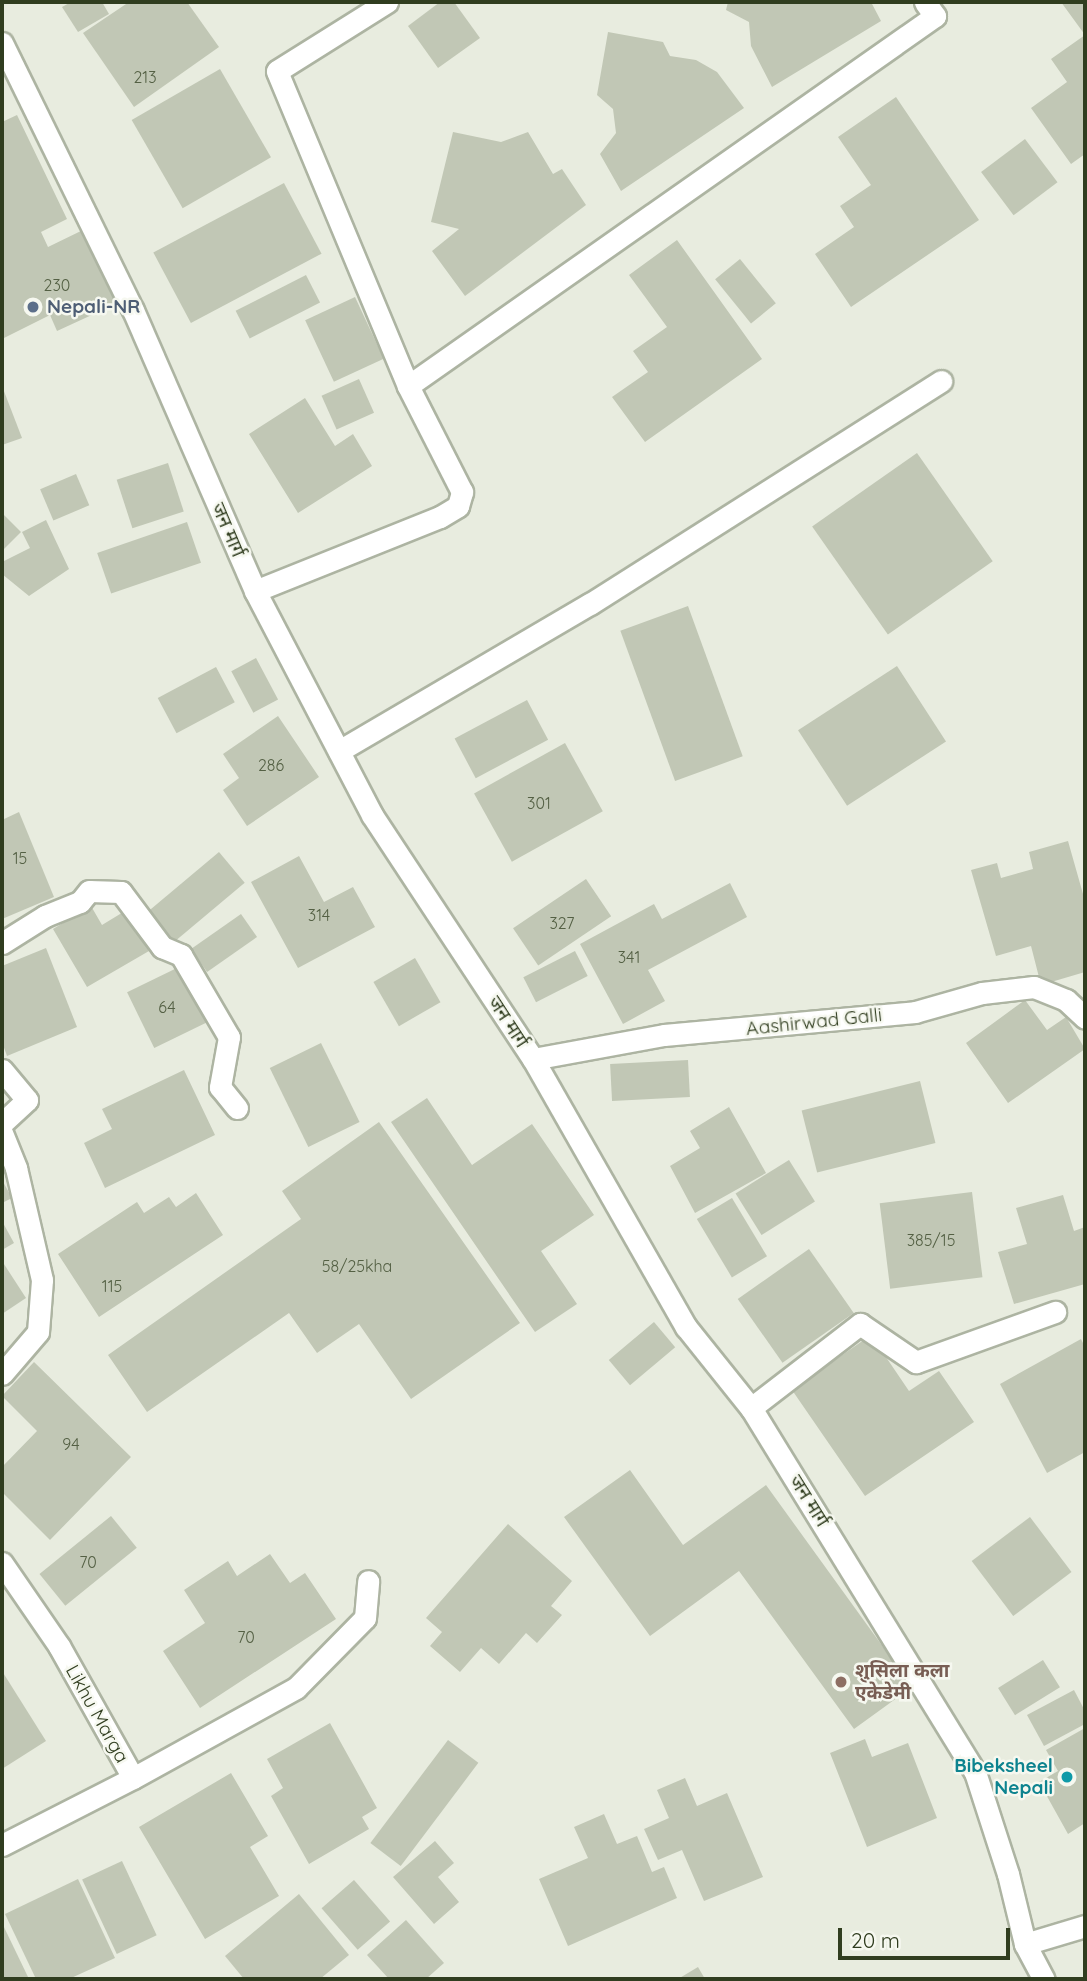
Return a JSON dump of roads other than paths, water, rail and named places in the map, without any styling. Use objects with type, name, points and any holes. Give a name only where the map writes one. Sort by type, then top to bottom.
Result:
[{"type":"street","points":[[255,591],[458,506],[462,492],[408,386],[277,71],[387,2]]},
{"type":"street","points":[[408,386],[935,16],[925,2]]},
{"type":"street","name":"जन मार्ग","points":[[2,43],[133,310],[255,591],[372,815],[533,1059],[686,1327],[751,1408],[975,1772],[1009,1874],[1024,1944],[1044,1979]]},
{"type":"street","points":[[339,751],[590,604],[941,382]]},
{"type":"street","points":[[2,943],[45,916],[80,902],[89,891],[121,892],[162,947],[181,956],[229,1037],[220,1087],[237,1108]]},
{"type":"street","name":"Aashirwad Galli","points":[[533,1059],[664,1035],[915,1012],[982,993],[1034,987],[1066,1000],[1085,1018]]},
{"type":"street","points":[[2,1070],[27,1100],[2,1123]]},
{"type":"street","points":[[2,1133],[16,1168],[42,1280],[38,1332],[2,1374]]},
{"type":"street","points":[[751,1408],[860,1324],[916,1362],[1055,1312]]},
{"type":"street","name":"Likhu Marga","points":[[2,1563],[59,1646],[133,1778],[2,1846]]},
{"type":"street","points":[[133,1778],[296,1688],[365,1618],[368,1581]]},
{"type":"street","points":[[1024,1944],[1085,1926]]},
{"type":"place","name":"Nepali-NR","points":[[33,307]]},
{"type":"place","name":"शुसिला कला एकेडेमी","points":[[841,1682]]},
{"type":"place","name":"Bibeksheel Nepali","points":[[1067,1777]]}]
